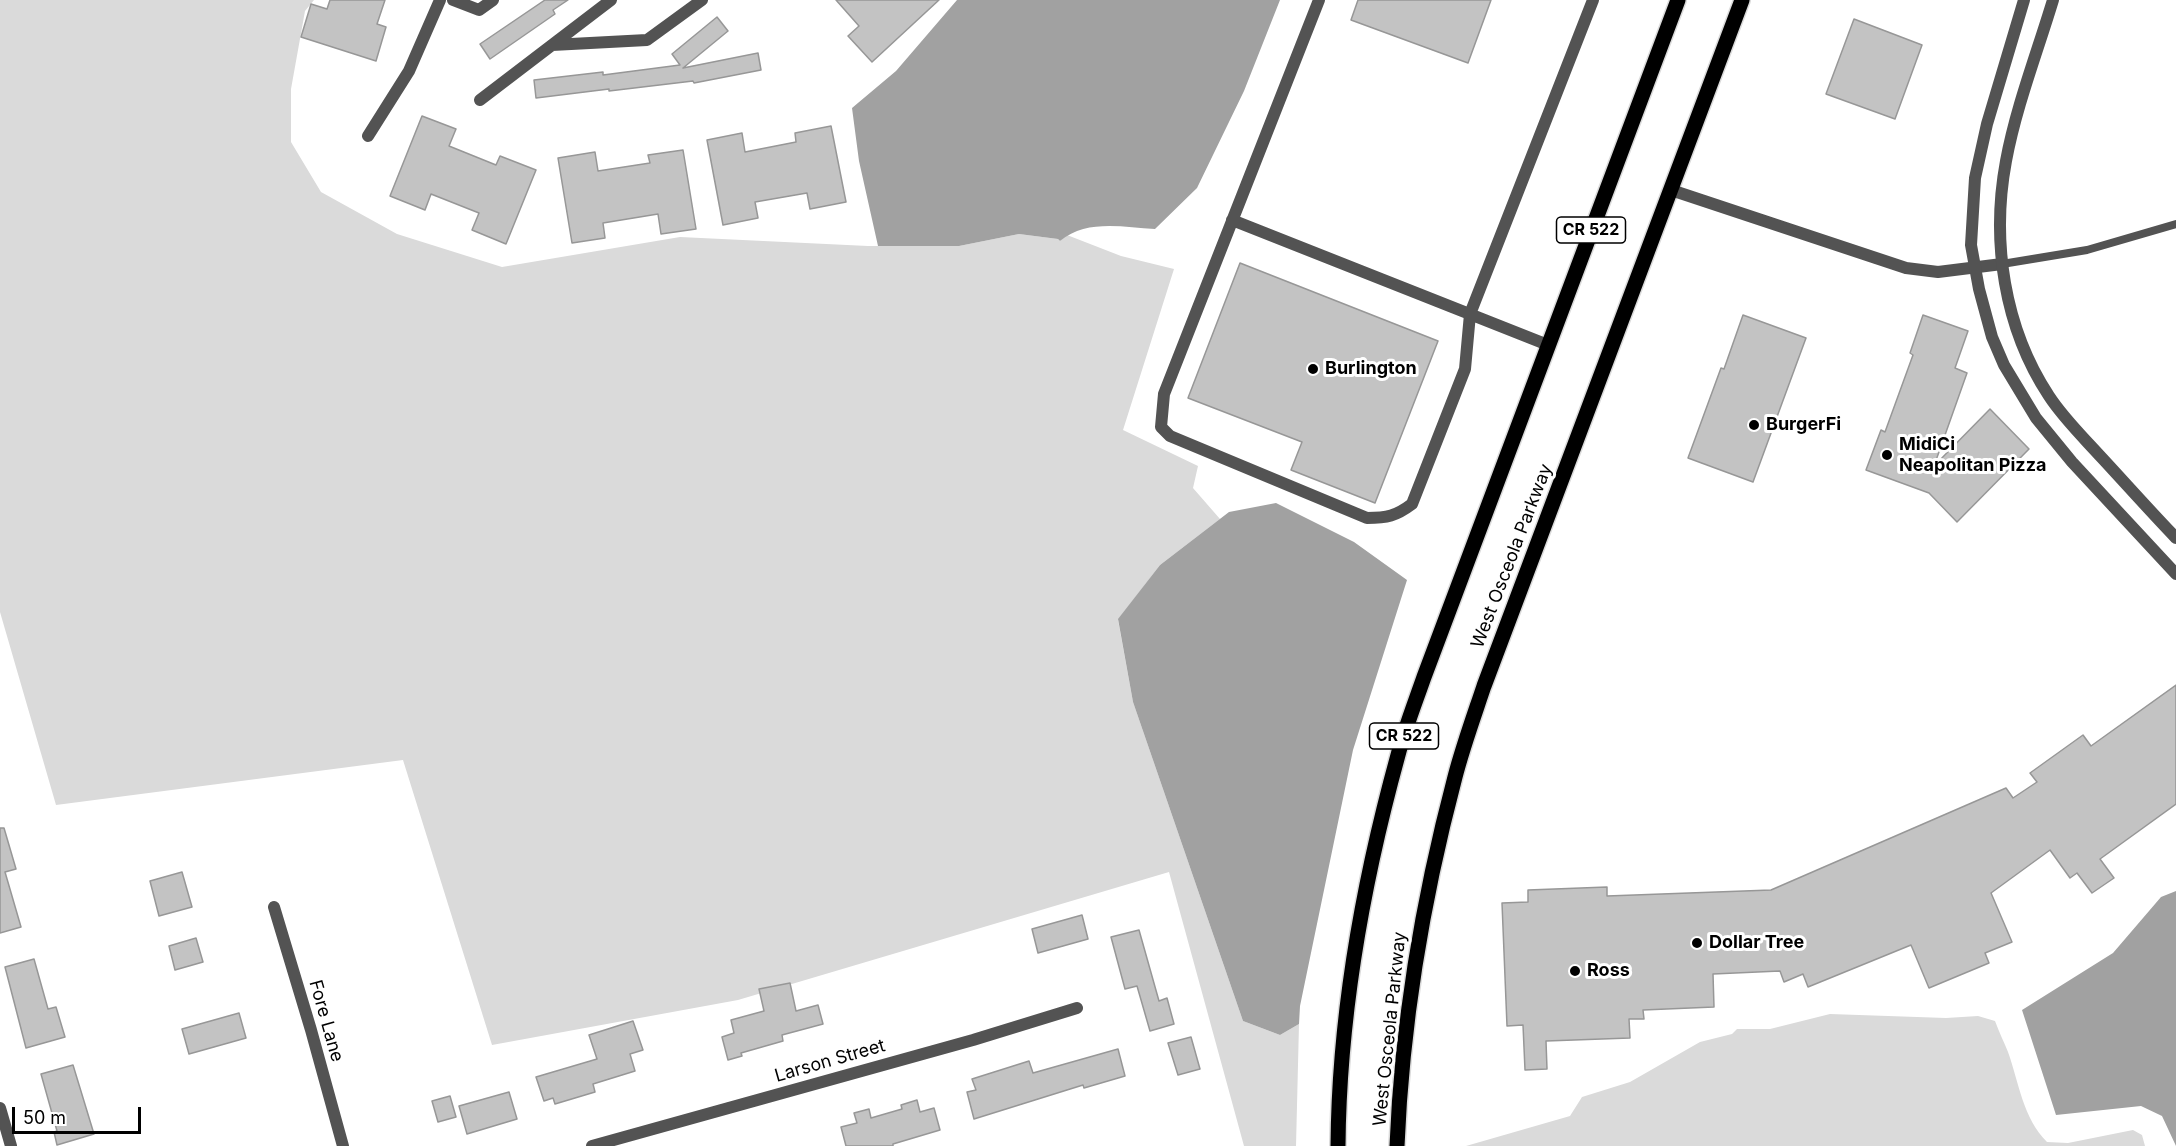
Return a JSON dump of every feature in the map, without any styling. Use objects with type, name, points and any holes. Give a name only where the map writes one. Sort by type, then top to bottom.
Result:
[{"type":"main road","name":"CR 522","points":[[1338,1146],[1338,1103],[1357,940],[1375,849],[1398,753],[1424,677],[1678,0]]},
{"type":"main road","name":"West Osceola Parkway","points":[[1397,1146],[1399,1087],[1407,1009],[1421,923],[1456,774],[1484,686],[1742,0]]},
{"type":"street","points":[[368,136],[409,71],[440,0]]},
{"type":"street","points":[[453,0],[479,10],[493,0]]},
{"type":"street","points":[[480,100],[611,0]]},
{"type":"street","points":[[552,45],[647,40],[702,0]]},
{"type":"street","points":[[1319,0],[1164,394],[1161,427],[1170,436],[1367,518],[1383,518],[1399,514],[1412,504],[1465,369],[1470,314],[1593,0]]},
{"type":"street","points":[[2024,0],[1987,124],[1975,178],[1971,245],[1974,268],[1989,327],[2000,356],[2036,418],[2072,462],[2176,574]]},
{"type":"street","points":[[2054,0],[2006,160],[2000,202],[2005,286],[2016,327],[2031,364],[2049,396],[2068,422],[2176,538]]},
{"type":"street","points":[[1671,190],[1906,268],[1938,272],[2002,264]]},
{"type":"street","points":[[1232,220],[1548,345]]},
{"type":"street","name":"Fore Lane","points":[[274,907],[343,1146]]},
{"type":"street","name":"Larson Street","points":[[592,1146],[973,1040],[1077,1008]]},
{"type":"street","points":[[0,1108],[11,1146]]},
{"type":"lane","points":[[2002,264],[2087,250],[2176,224]]},
{"type":"shaded area","points":[[0,0],[314,0],[305,11],[291,89],[291,142],[321,192],[397,234],[502,267],[680,237],[868,246],[959,246],[1019,234],[1060,241],[1067,235],[1121,256],[1174,269],[1123,430],[1198,466],[1193,488],[1220,519],[1160,565],[1118,620],[1133,702],[1243,1021],[1280,1035],[1299,1024],[1296,1146],[1244,1146],[1169,872],[738,1000],[492,1045],[403,760],[56,805],[0,612]]},
{"type":"shaded area","points":[[957,0],[1280,0],[1244,91],[1197,188],[1155,229],[1093,227],[1070,234],[1060,241],[1019,234],[959,246],[878,246],[859,161],[852,108],[896,71]]},
{"type":"shaded area","points":[[1276,503],[1354,542],[1407,580],[1353,750],[1300,1006],[1299,1024],[1280,1035],[1243,1021],[1133,702],[1118,619],[1160,565],[1229,512]]},
{"type":"shaded area","points":[[2176,891],[2176,1146],[2162,1116],[2141,1106],[2056,1115],[2022,1010],[2113,953],[2161,897]]},
{"type":"shaded area","points":[[1830,1014],[1946,1018],[1978,1016],[1995,1021],[2008,1052],[2027,1111],[2039,1133],[2047,1142],[2068,1143],[2133,1130],[2142,1135],[2145,1146],[1466,1146],[1570,1116],[1582,1097],[1630,1082],[1700,1042],[1732,1034],[1737,1029],[1770,1029]]},
{"type":"building","points":[[330,0],[385,0],[377,24],[386,27],[376,61],[301,37],[311,4],[327,9]]},
{"type":"building","points":[[545,0],[568,0],[553,10],[555,14],[490,59],[480,44]]},
{"type":"building","points":[[836,0],[939,0],[872,62],[848,36],[859,26]]},
{"type":"building","points":[[1358,0],[1491,0],[1468,63],[1351,20]]},
{"type":"building","points":[[717,17],[728,31],[683,68],[758,53],[761,70],[694,83],[693,81],[536,98],[534,80],[603,72],[603,75],[680,65],[672,54]]},
{"type":"building","points":[[1854,19],[1922,45],[1895,119],[1826,94]]},
{"type":"building","points":[[422,116],[456,129],[449,146],[496,165],[500,156],[536,170],[506,244],[472,230],[479,213],[431,194],[425,210],[390,196]]},
{"type":"building","points":[[831,126],[846,202],[810,209],[807,193],[755,202],[758,218],[723,225],[707,140],[742,133],[745,152],[796,142],[795,133]]},
{"type":"building","points":[[683,150],[696,229],[661,234],[658,214],[603,223],[605,238],[572,243],[558,158],[595,152],[598,171],[650,163],[648,155]]},
{"type":"building","name":"Burlington","points":[[1240,263],[1438,341],[1375,503],[1291,470],[1302,442],[1188,398]]},
{"type":"building","points":[[1743,315],[1806,338],[1753,482],[1688,458]]},
{"type":"building","points":[[1923,315],[1968,331],[1955,368],[1967,373],[1934,466],[1990,409],[2029,449],[1957,522],[1929,493],[1866,470],[1881,430],[1885,432],[1913,355],[1910,353]]},
{"type":"building","points":[[2176,685],[2176,804],[2100,859],[2114,878],[2092,893],[2077,873],[2070,878],[2050,850],[1991,893],[2012,942],[1985,953],[1989,963],[1929,988],[1911,945],[1808,987],[1803,974],[1784,982],[1780,971],[1713,974],[1714,1007],[1643,1010],[1644,1019],[1629,1019],[1630,1038],[1546,1041],[1547,1069],[1525,1070],[1523,1025],[1507,1026],[1502,903],[1528,902],[1528,890],[1607,887],[1607,896],[1771,890],[2006,788],[2013,798],[2037,782],[2030,773],[2083,735],[2091,746]]},
{"type":"building","points":[[0,828],[4,828],[16,869],[5,872],[21,927],[0,933]]},
{"type":"building","points":[[182,872],[192,907],[159,916],[150,881]]},
{"type":"building","points":[[1082,915],[1088,939],[1038,953],[1032,929]]},
{"type":"building","points":[[1139,930],[1159,1001],[1167,998],[1174,1024],[1150,1031],[1137,986],[1125,989],[1111,937]]},
{"type":"building","points":[[196,938],[203,962],[175,970],[169,946]]},
{"type":"building","points":[[34,959],[48,1009],[56,1007],[65,1037],[26,1048],[5,967]]},
{"type":"building","points":[[790,983],[796,1011],[818,1005],[823,1024],[782,1035],[783,1041],[741,1053],[742,1056],[728,1060],[722,1037],[734,1033],[731,1020],[764,1011],[759,989]]},
{"type":"building","points":[[239,1013],[246,1038],[189,1054],[182,1029]]},
{"type":"building","points":[[633,1021],[643,1050],[630,1054],[635,1071],[593,1084],[595,1092],[555,1104],[553,1098],[544,1101],[536,1077],[597,1059],[589,1035]]},
{"type":"building","points":[[1191,1037],[1200,1069],[1178,1075],[1168,1043]]},
{"type":"building","points":[[1118,1049],[1125,1076],[1084,1088],[1083,1085],[974,1119],[967,1092],[976,1090],[972,1079],[1029,1061],[1033,1073]]},
{"type":"building","points":[[73,1065],[94,1134],[57,1145],[54,1132],[57,1131],[41,1074]]},
{"type":"building","points":[[509,1092],[517,1119],[467,1134],[459,1106]]},
{"type":"building","points":[[450,1096],[456,1117],[438,1122],[432,1101]]},
{"type":"building","points":[[917,1100],[920,1112],[934,1108],[940,1130],[893,1144],[893,1146],[846,1146],[841,1127],[857,1123],[854,1113],[869,1109],[871,1118],[902,1109],[901,1105]]},
{"type":"place","name":"Burlington","points":[[1313,369]]},
{"type":"place","name":"BurgerFi","points":[[1754,425]]},
{"type":"place","name":"MidiCi Neapolitan Pizza","points":[[1887,455]]},
{"type":"place","name":"Dollar Tree","points":[[1697,943]]},
{"type":"place","name":"Ross","points":[[1575,971]]}]
